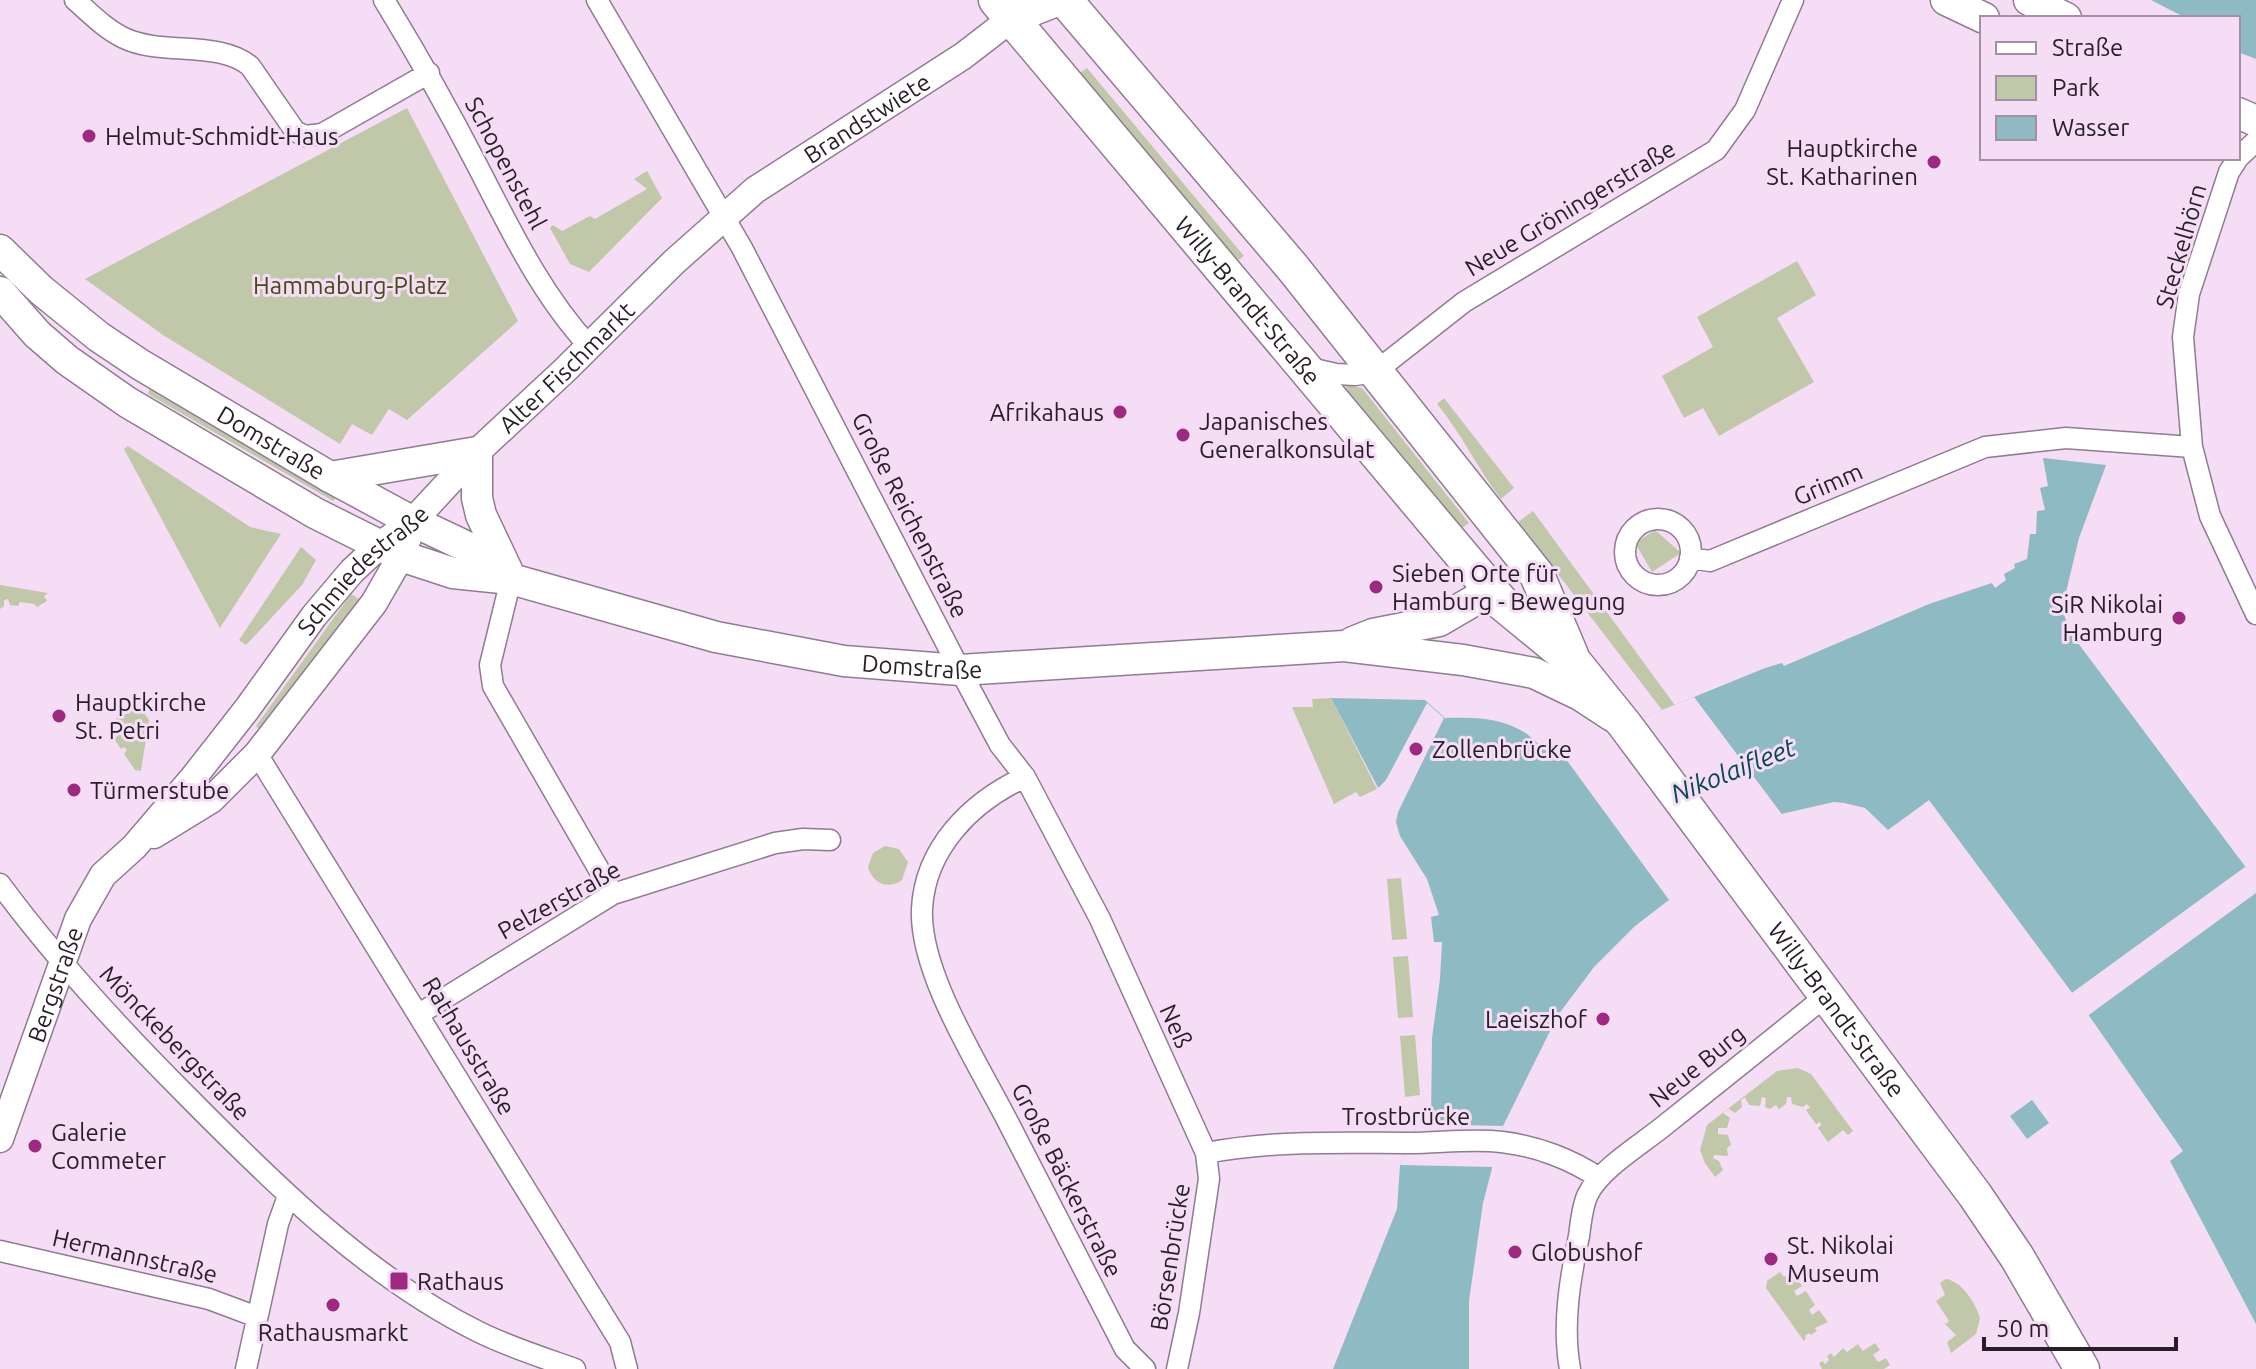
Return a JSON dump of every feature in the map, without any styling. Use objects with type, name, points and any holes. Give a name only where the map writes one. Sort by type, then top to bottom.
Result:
[{"type":"main road","name":"Brandstwiete","points":[[1010,6],[1059,0]]},
{"type":"main road","name":"Willy-Brandt-Straße","points":[[1065,0],[1293,268],[1537,575],[1575,663]]},
{"type":"main road","points":[[1946,0],[1980,16]]},
{"type":"main road","points":[[2029,0],[2062,16]]},
{"type":"main road","name":"Willy-Brandt-Straße","points":[[1010,6],[1304,367],[1502,603],[1575,663],[1625,725],[1975,1195],[2017,1257],[2082,1369]]},
{"type":"main road","name":"Domstraße","points":[[0,250],[41,290],[99,337],[141,365],[330,477],[482,554],[511,579]]},
{"type":"main road","name":"Domstraße","points":[[0,292],[37,334],[67,360],[141,410],[315,513],[390,551],[453,573],[511,579],[716,637],[844,661],[960,670],[1344,646],[1494,665],[1534,673],[1580,695],[1625,725]]},
{"type":"main road","points":[[330,477],[477,452],[477,498],[481,515],[511,579]]},
{"type":"main road","name":"Domstraße","points":[[1344,646],[1373,634],[1439,621],[1492,590]]},
{"type":"street","points":[[75,0],[103,25],[125,39],[149,46],[228,55],[243,61],[250,66],[295,131],[305,136],[322,134],[429,73]]},
{"type":"street","name":"Schopenstehl","points":[[384,0],[429,73],[552,301],[589,346]]},
{"type":"street","name":"Große Reichenstraße","points":[[597,0],[724,215],[1000,745],[1025,777],[1100,919]]},
{"type":"street","name":"Neue Gröningerstraße","points":[[1375,372],[1464,302],[1716,150],[1745,110],[1793,0]]},
{"type":"street","name":"Brandstwiete","points":[[724,215],[755,190],[963,56],[1010,6]]},
{"type":"street","name":"Steckelhörn","points":[[2240,156],[2256,141]]},
{"type":"street","name":"Steckelhörn","points":[[2237,160],[2229,172],[2189,294],[2183,337],[2192,447],[2210,516],[2256,614]]},
{"type":"street","name":"Alter Fischmarkt","points":[[413,521],[477,452],[724,215]]},
{"type":"street","points":[[1304,367],[1336,374],[1375,372]]},
{"type":"street","name":"Grimm","points":[[1690,558],[1710,561],[1985,447],[2066,438],[2192,447]]},
{"type":"street","name":"Schmiedestraße","points":[[257,754],[374,603],[390,551],[413,521]]},
{"type":"street","name":"Schmiedestraße","points":[[231,730],[314,616],[352,571],[390,551]]},
{"type":"street","points":[[511,579],[490,665],[493,686],[613,894]]},
{"type":"street","name":"Bergstraße","points":[[0,1139],[78,919],[95,885],[134,847],[231,730]]},
{"type":"street","name":"Bergstraße","points":[[134,847],[211,800],[257,754]]},
{"type":"street","name":"Rathausstraße","points":[[257,754],[620,1342],[627,1369]]},
{"type":"street","name":"Große Bäckerstraße","points":[[1025,777],[983,801],[956,826],[936,855],[926,882],[922,917],[926,946],[950,1011],[1125,1349],[1145,1369]]},
{"type":"street","name":"Pelzerstraße","points":[[419,1014],[613,894],[775,843],[803,839],[830,840]]},
{"type":"street","name":"Mönckebergstraße","points":[[0,884],[64,963],[146,1055],[288,1196]]},
{"type":"street","name":"Neß","points":[[1100,919],[1206,1153]]},
{"type":"street","name":"Neue Burg","points":[[1599,1178],[1827,995]]},
{"type":"street","name":"Trostbrücke","points":[[1206,1153],[1237,1147],[1304,1142],[1500,1141],[1536,1149],[1580,1165],[1599,1178]]},
{"type":"street","name":"Börsenbrücke","points":[[1177,1369],[1189,1313],[1209,1179],[1206,1153]]},
{"type":"street","points":[[1570,1369],[1567,1304],[1587,1196],[1599,1178]]},
{"type":"street","points":[[246,1369],[278,1224],[288,1196],[400,1285],[437,1309],[481,1333],[575,1369]]},
{"type":"street","name":"Hermannstraße","points":[[0,1251],[209,1299],[257,1317]]},
{"type":"green space","points":[[1087,68],[1244,256],[1239,260],[1226,249],[1080,73]]},
{"type":"green space","name":"Hammaburg-Platz","points":[[407,108],[518,321],[407,420],[389,409],[372,435],[352,424],[340,444],[163,335],[85,279]]},
{"type":"green space","points":[[647,171],[662,198],[589,272],[570,264],[550,228],[553,225],[562,231],[590,216],[595,219],[647,189],[634,179]]},
{"type":"green space","points":[[1797,261],[1816,295],[1777,318],[1814,382],[1719,436],[1703,408],[1684,418],[1662,376],[1713,347],[1697,317]]},
{"type":"green space","points":[[1349,385],[1362,388],[1469,523],[1462,528],[1344,388]]},
{"type":"green space","points":[[150,386],[338,495],[333,501],[148,394]]},
{"type":"green space","points":[[1444,398],[1514,488],[1501,499],[1437,404]]},
{"type":"green space","points":[[128,446],[250,527],[281,534],[220,628],[124,449]]},
{"type":"green space","points":[[1533,511],[1682,715],[1672,723],[1518,522]]},
{"type":"green space","points":[[1655,530],[1681,553],[1652,572],[1635,543]]},
{"type":"green space","points":[[301,547],[316,560],[302,585],[246,645],[239,640]]},
{"type":"green space","points":[[0,585],[48,593],[44,596],[47,601],[37,607],[20,602],[18,606],[10,605],[8,599],[4,600],[4,606],[0,609]]},
{"type":"green space","points":[[351,594],[359,599],[260,730],[256,726]]},
{"type":"green space","points":[[1331,698],[1377,789],[1360,797],[1356,792],[1334,804],[1292,707],[1313,707],[1312,699]]},
{"type":"green space","points":[[137,703],[149,720],[141,771],[135,770],[124,754],[127,750],[124,747],[121,749],[114,739],[122,728],[116,718],[126,711],[128,714],[131,712],[129,709]]},
{"type":"green space","points":[[885,846],[899,849],[908,862],[902,880],[891,885],[873,878],[868,867],[873,853]]},
{"type":"green space","points":[[1401,878],[1407,939],[1392,940],[1387,879]]},
{"type":"green space","points":[[1408,956],[1413,1017],[1398,1018],[1393,957]]},
{"type":"green space","points":[[1415,1035],[1420,1095],[1405,1097],[1400,1036]]},
{"type":"green space","points":[[1798,1068],[1811,1074],[1853,1131],[1848,1135],[1843,1130],[1828,1142],[1818,1128],[1820,1122],[1816,1124],[1806,1110],[1810,1108],[1807,1104],[1803,1107],[1792,1104],[1791,1097],[1787,1097],[1786,1104],[1779,1109],[1776,1105],[1770,1109],[1765,1107],[1766,1098],[1762,1097],[1760,1106],[1749,1105],[1745,1097],[1741,1100],[1742,1107],[1735,1113],[1729,1109],[1723,1113],[1730,1118],[1727,1128],[1718,1128],[1718,1134],[1728,1135],[1731,1145],[1727,1148],[1728,1156],[1714,1155],[1713,1158],[1719,1161],[1723,1170],[1715,1177],[1700,1150],[1707,1125],[1777,1071]]},
{"type":"green space","points":[[1780,1272],[1784,1277],[1792,1272],[1802,1286],[1794,1291],[1797,1296],[1806,1291],[1815,1305],[1809,1310],[1812,1315],[1819,1310],[1828,1322],[1815,1328],[1817,1331],[1805,1336],[1804,1341],[1766,1288],[1767,1281]]},
{"type":"green space","points":[[1946,1279],[1963,1289],[1980,1318],[1976,1334],[1951,1353],[1947,1342],[1956,1335],[1943,1322],[1946,1324],[1949,1321],[1936,1301],[1945,1295],[1940,1283]]},
{"type":"green space","points":[[1875,1343],[1880,1350],[1873,1355],[1878,1362],[1886,1358],[1890,1365],[1884,1369],[1822,1369],[1819,1363],[1823,1361],[1825,1364],[1829,1360],[1827,1356],[1831,1353],[1834,1357],[1843,1348],[1847,1352],[1858,1344],[1863,1351]]},
{"type":"water","points":[[2151,0],[2256,0],[2256,59],[2240,53],[2240,16],[2182,16]]},
{"type":"water","name":"Nikolaifleet","points":[[2043,458],[2106,465],[2079,538],[2066,592],[2059,597],[2069,631],[2256,881],[2256,1324],[2170,1161],[2183,1151],[2090,1017],[1929,800],[1888,830],[1865,808],[1834,802],[1781,814],[1635,926],[1594,967],[1558,1015],[1503,1126],[1483,1203],[1469,1301],[1469,1369],[1333,1369],[1397,1209],[1400,1165],[1418,1124],[1431,1124],[1432,1038],[1442,942],[1434,942],[1431,917],[1439,915],[1427,879],[1400,836],[1396,822],[1331,698],[1425,700],[1445,718],[1488,719],[1508,724],[1527,734],[1552,755],[1765,668],[1782,663],[1784,666],[1929,604],[1992,583],[1995,588],[2006,580],[2004,574],[2015,568],[2014,564],[2027,559],[2030,534],[2036,534],[2037,511],[2045,510],[2040,488],[2048,486]]},
{"type":"water","points":[[2032,1100],[2049,1123],[2027,1139],[2010,1116]]},
{"type":"pier","points":[[1694,697],[1784,817],[1672,904],[1560,751]]},
{"type":"pier","name":"Zollenbrücke","points":[[1427,703],[1444,718],[1396,822],[1377,789],[1386,780]]},
{"type":"pier","points":[[2249,864],[2256,874],[2256,893],[2086,1017],[2069,995]]},
{"type":"pier","points":[[1418,1124],[1503,1126],[1493,1167],[1400,1165]]},
{"type":"place","name":"Helmut-Schmidt-Haus","points":[[89,136]]},
{"type":"place","name":"Hauptkirche St. Katharinen","points":[[1934,162]]},
{"type":"place","name":"Afrikahaus","points":[[1120,412]]},
{"type":"place","name":"Japanisches Generalkonsulat","points":[[1183,435]]},
{"type":"place","name":"Sieben Orte für Hamburg - Bewegung","points":[[1376,587]]},
{"type":"place","name":"SiR Nikolai Hamburg","points":[[2179,618]]},
{"type":"place","name":"Hauptkirche St. Petri","points":[[59,716]]},
{"type":"place","name":"Zollenbrücke","points":[[1416,749]]},
{"type":"place","name":"Türmerstube","points":[[74,790]]},
{"type":"place","name":"Laeiszhof","points":[[1603,1019]]},
{"type":"place","name":"Galerie Commeter","points":[[35,1146]]},
{"type":"place","name":"Globushof","points":[[1515,1252]]},
{"type":"place","name":"St. Nikolai Museum","points":[[1771,1259]]},
{"type":"place","name":"Rathaus","points":[[399,1281]]},
{"type":"place","name":"Rathausmarkt","points":[[333,1305]]}]
